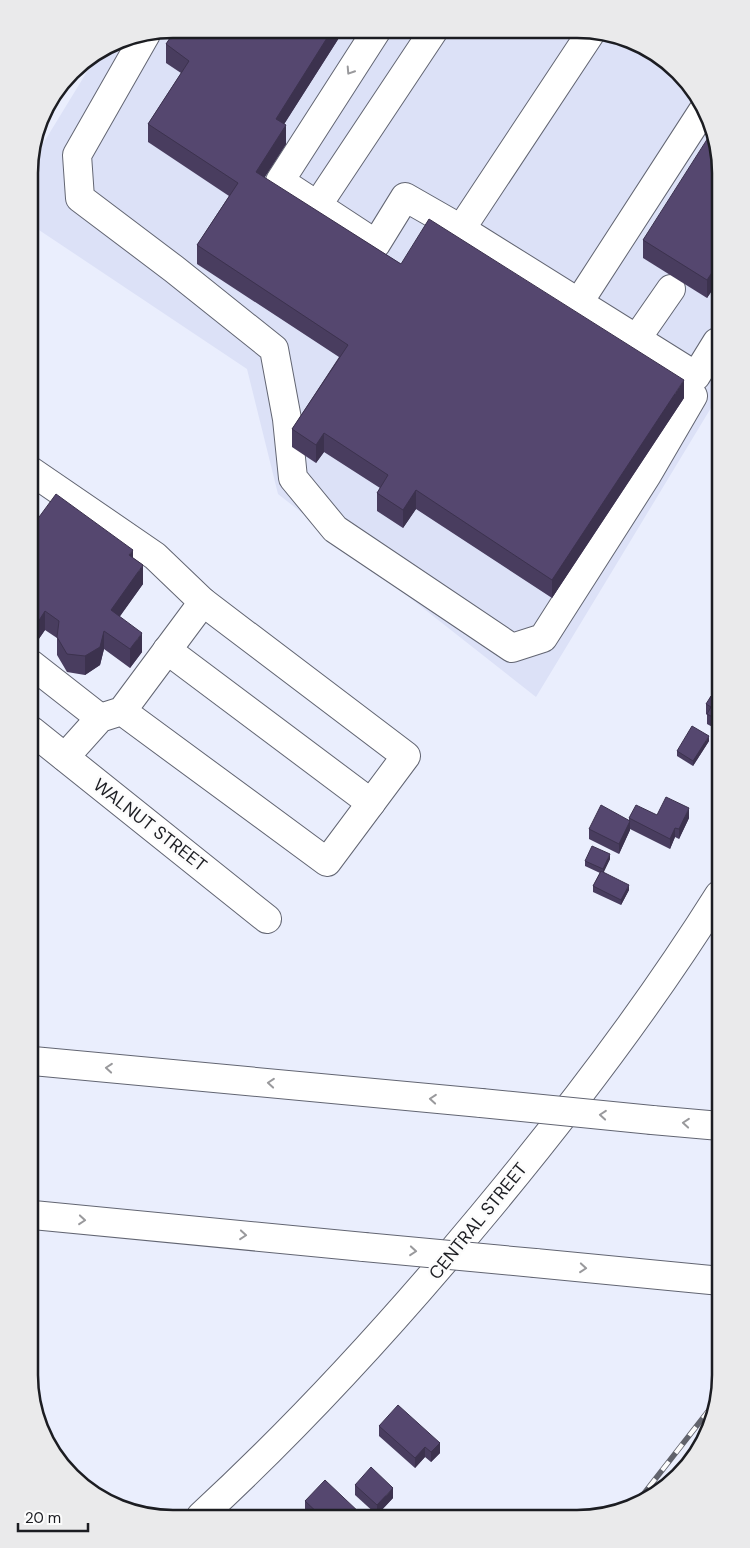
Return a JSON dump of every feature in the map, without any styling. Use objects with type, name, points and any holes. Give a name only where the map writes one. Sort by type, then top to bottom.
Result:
[{"type":"main road","points":[[372,38],[280,181],[376,244],[405,197],[461,229],[696,376],[712,350]]},
{"type":"main road","points":[[317,206],[429,38]]},
{"type":"main road","points":[[461,229],[587,39]]},
{"type":"main road","points":[[142,41],[77,155],[80,198],[174,269],[274,349],[286,419],[292,478],[335,529],[512,648],[543,638],[647,475],[694,396]]},
{"type":"main road","points":[[579,302],[699,116]]},
{"type":"main road","points":[[637,338],[671,289]]},
{"type":"main road","points":[[38,476],[155,556],[203,602],[406,756],[326,862],[111,714],[38,668]]},
{"type":"main road","points":[[65,758],[111,714],[167,650],[203,602]]},
{"type":"main road","points":[[167,650],[371,803]]},
{"type":"main road","name":"WALNUT STREET","points":[[38,736],[268,919]]},
{"type":"main road","name":"CENTRAL STREET","points":[[207,1510],[318,1402],[446,1262],[609,1057],[675,964],[712,906]]},
{"type":"main road","points":[[38,1061],[712,1125]]},
{"type":"main road","points":[[38,1215],[712,1279]]},
{"type":"shaded area","points":[[155,39],[595,39],[604,40],[637,51],[660,65],[685,90],[702,121],[711,155],[712,406],[536,697],[278,494],[247,369],[38,229],[38,164],[40,148],[91,64],[121,48]]},
{"type":"building","points":[[172,38],[327,38],[276,119],[286,125],[256,172],[401,264],[429,219],[684,380],[552,580],[416,490],[403,510],[377,493],[388,475],[324,433],[316,445],[292,429],[348,345],[197,245],[238,183],[148,124],[189,61],[166,44]]},
{"type":"building","points":[[708,138],[712,172],[712,272],[707,280],[643,240]]},
{"type":"building","points":[[56,494],[133,550],[129,555],[143,565],[111,610],[142,633],[130,649],[104,631],[100,647],[85,656],[67,654],[57,637],[59,621],[45,611],[38,622],[38,518]]},
{"type":"building","points":[[711,696],[712,717],[707,714],[711,707],[706,704]]},
{"type":"building","points":[[692,726],[709,736],[693,761],[677,751]]},
{"type":"building","points":[[666,797],[689,808],[679,829],[675,828],[670,839],[629,818],[636,805],[657,815]]},
{"type":"building","points":[[601,805],[630,821],[619,844],[589,829]]},
{"type":"building","points":[[592,846],[610,854],[603,869],[585,861]]},
{"type":"building","points":[[601,871],[629,885],[621,900],[593,886]]},
{"type":"building","points":[[398,1405],[440,1443],[431,1452],[425,1447],[415,1458],[379,1426]]},
{"type":"building","points":[[371,1467],[393,1488],[377,1505],[355,1485]]},
{"type":"building","points":[[325,1480],[357,1510],[315,1510],[305,1501]]},
{"type":"railway","points":[[645,1493],[707,1413]]}]
